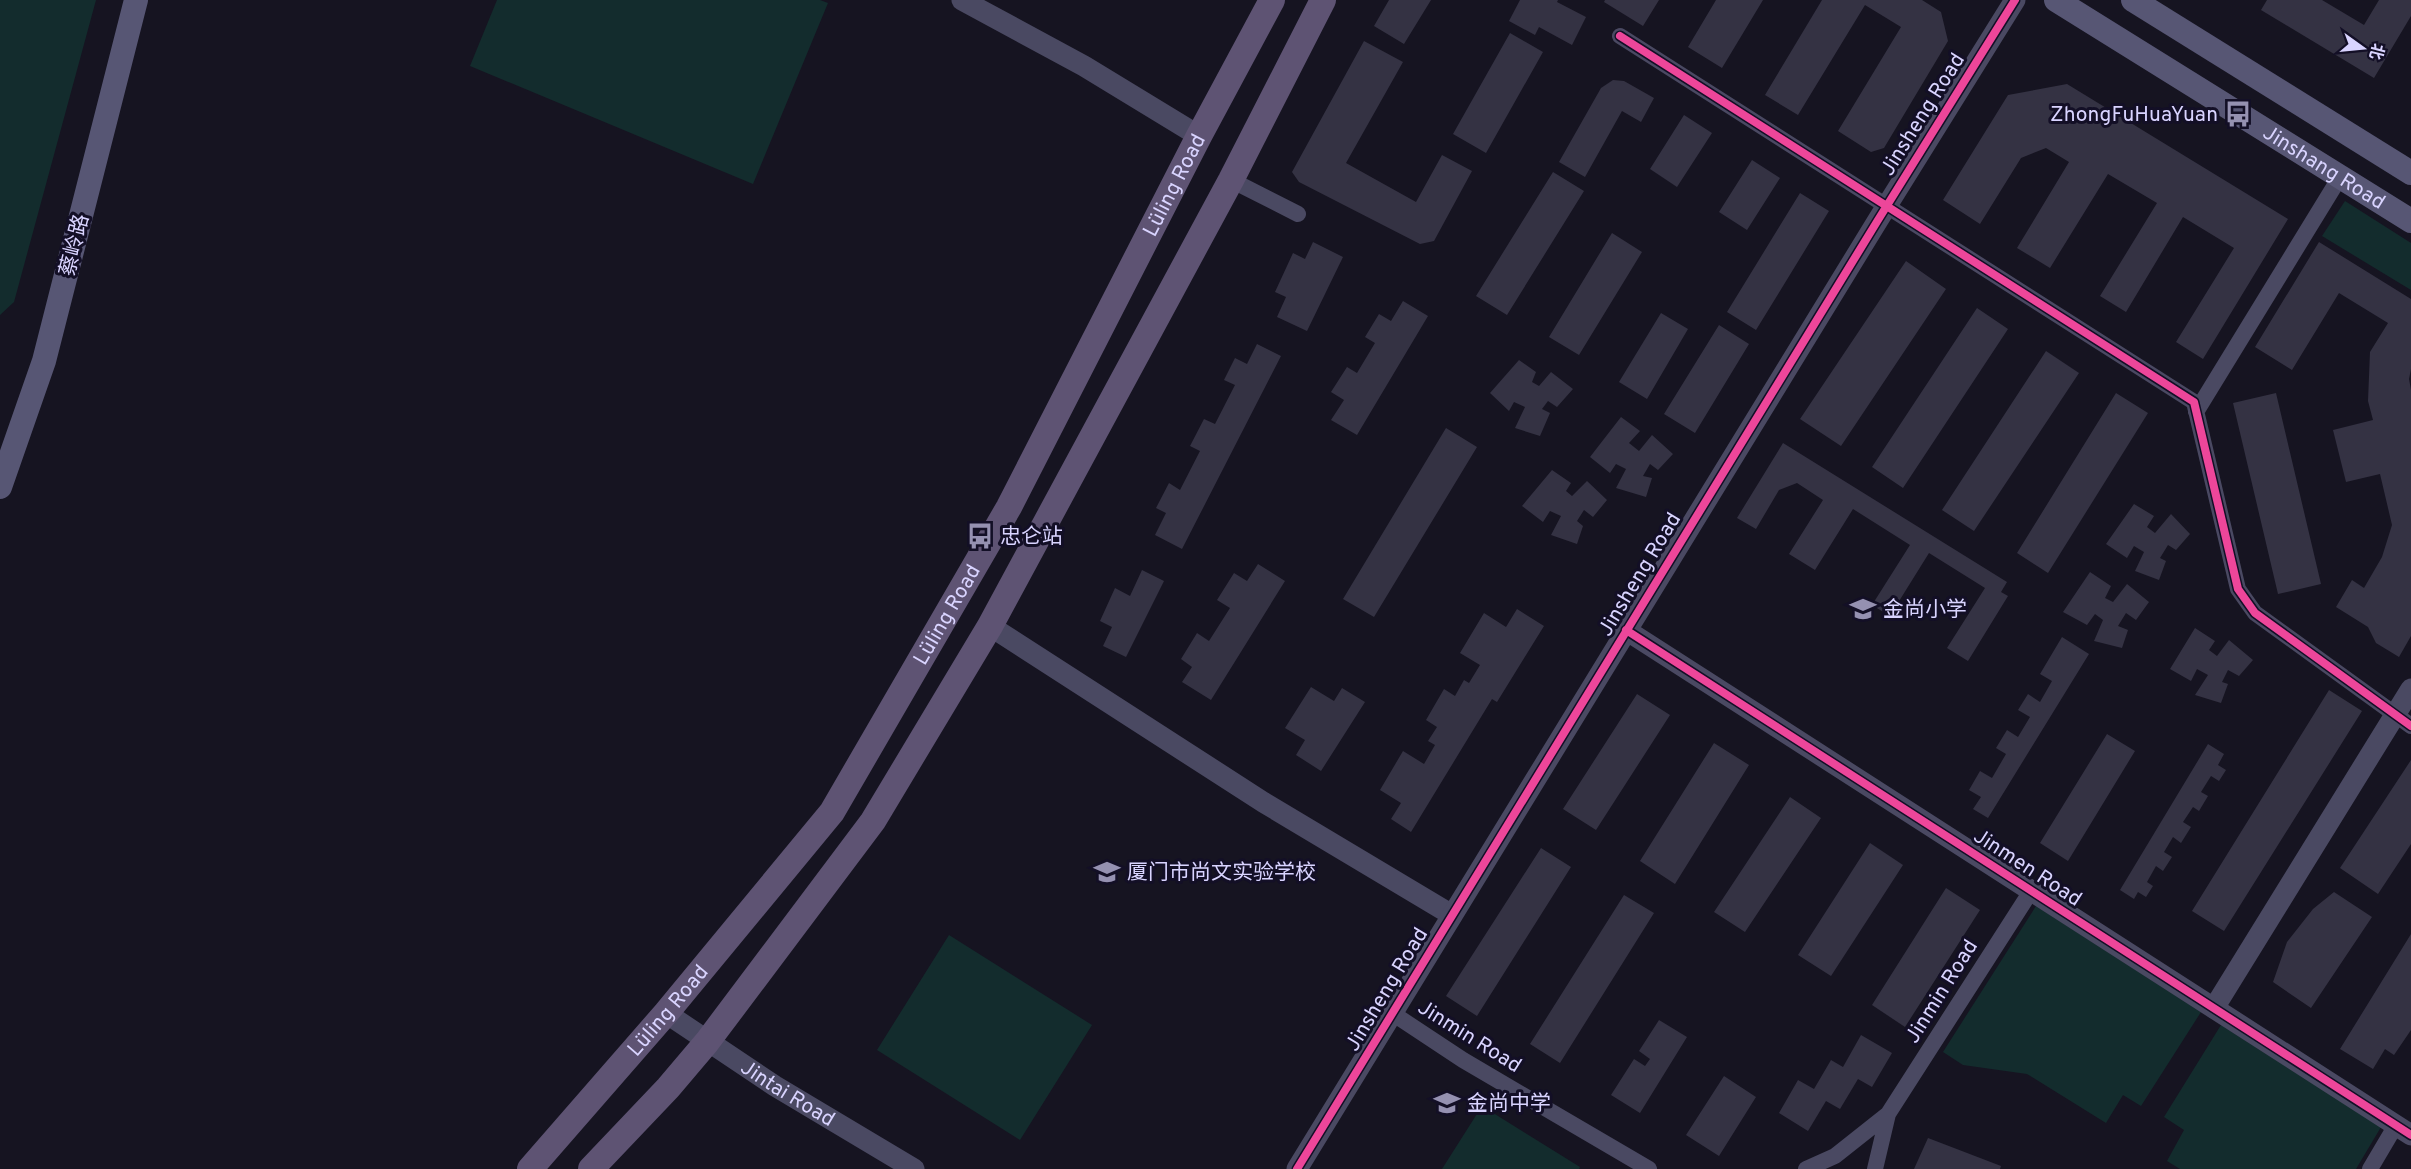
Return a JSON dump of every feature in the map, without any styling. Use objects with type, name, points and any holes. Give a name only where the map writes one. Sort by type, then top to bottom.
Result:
[{"type":"main road","name":"蔡岭路","points":[[0,487],[44,361],[136,0]]},
{"type":"main road","name":"Lüling Road","points":[[530,1169],[666,1013],[832,812],[1009,507],[1199,136],[1272,0]]},
{"type":"main road","name":"Lüling Road","points":[[591,1169],[668,1088],[707,1042],[873,821],[990,626],[1231,180],[1323,0]]},
{"type":"main road","name":"Jinshang Road","points":[[2056,0],[2411,220]]},
{"type":"main road","name":"Jinshang Road","points":[[2133,0],[2411,173]]},
{"type":"street","points":[[962,0],[1084,66],[1199,136]]},
{"type":"street","name":"Jinsheng Road","points":[[1297,1169],[2015,0]]},
{"type":"street","points":[[1620,36],[2194,402],[2238,589],[2255,613],[2403,720]]},
{"type":"street","points":[[2196,412],[2340,177]]},
{"type":"street","points":[[1231,180],[1298,214]]},
{"type":"street","points":[[990,626],[1263,802],[1452,915]]},
{"type":"street","name":"Jinmen Road","points":[[1626,630],[2403,1130]]},
{"type":"street","points":[[2214,1008],[2403,720],[2411,689]]},
{"type":"street","name":"Jinmin Road","points":[[1806,1169],[1835,1156],[1888,1114],[2031,891]]},
{"type":"street","name":"Jintai Road","points":[[666,1013],[775,1086],[914,1169]]},
{"type":"street","name":"Jinmin Road","points":[[1392,1013],[1463,1060],[1649,1169]]},
{"type":"street","name":"Jinmin Road","points":[[1875,1169],[1888,1114]]},
{"type":"street","points":[[2370,1169],[2403,1130]]},
{"type":"green space","points":[[0,0],[96,0],[14,302],[0,315]]},
{"type":"green space","points":[[497,0],[820,0],[828,3],[753,184],[470,66]]},
{"type":"green space","points":[[2345,201],[2411,243],[2411,290],[2322,236]]},
{"type":"green space","points":[[2036,906],[2201,1012],[2141,1106],[2123,1095],[2106,1123],[2027,1074],[1963,1065],[1943,1052]]},
{"type":"green space","points":[[949,935],[1092,1025],[1020,1140],[877,1050]]},
{"type":"green space","points":[[2221,1025],[2381,1127],[2356,1169],[2180,1169],[2167,1161],[2184,1130],[2164,1117]]},
{"type":"green space","points":[[1482,1106],[1580,1167],[1579,1169],[1442,1169]]},
{"type":"building","points":[[1389,0],[1431,0],[1404,44],[1374,26]]},
{"type":"building","points":[[1520,0],[1558,0],[1557,2],[1586,17],[1572,45],[1539,27],[1535,35],[1509,21]]},
{"type":"building","points":[[1605,0],[1659,0],[1643,26],[1604,2]]},
{"type":"building","points":[[1716,0],[1763,0],[1722,68],[1688,47]]},
{"type":"building","points":[[1822,0],[1922,0],[1941,12],[1948,41],[1884,148],[1871,152],[1838,131],[1901,27],[1865,5],[1798,115],[1765,95]]},
{"type":"building","points":[[2267,0],[2322,0],[2364,25],[2379,0],[2411,0],[2411,16],[2374,78],[2261,10]]},
{"type":"building","points":[[1510,33],[1543,52],[1486,153],[1453,134]]},
{"type":"building","points":[[1364,41],[1403,62],[1346,163],[1416,202],[1442,155],[1472,171],[1434,241],[1420,244],[1299,182],[1292,172]]},
{"type":"building","points":[[1613,80],[1624,81],[1654,98],[1641,122],[1622,111],[1585,177],[1559,162],[1601,88]]},
{"type":"building","points":[[2067,84],[2288,219],[2203,359],[2176,342],[2234,248],[2183,217],[2126,312],[2100,296],[2157,203],[2108,174],[2050,268],[2017,248],[2069,162],[2046,148],[2021,158],[1980,224],[1943,200],[2008,95]]},
{"type":"building","points":[[1684,115],[1712,133],[1677,187],[1650,169]]},
{"type":"building","points":[[1752,160],[1780,178],[1747,230],[1719,212]]},
{"type":"building","points":[[1553,172],[1584,191],[1507,315],[1476,296]]},
{"type":"building","points":[[1800,193],[1829,211],[1756,330],[1727,312]]},
{"type":"building","points":[[1612,233],[1642,252],[1579,355],[1549,337]]},
{"type":"building","points":[[1313,242],[1343,257],[1307,331],[1277,317],[1286,297],[1275,292],[1293,253],[1305,259]]},
{"type":"building","points":[[2319,242],[2411,299],[2409,379],[2411,390],[2411,636],[2399,657],[2376,643],[2368,627],[2336,607],[2352,580],[2364,588],[2382,557],[2392,525],[2380,474],[2346,482],[2333,430],[2373,420],[2368,401],[2370,352],[2388,323],[2339,293],[2292,370],[2255,347]]},
{"type":"building","points":[[1906,261],[1946,289],[1841,446],[1800,419]]},
{"type":"building","points":[[1403,301],[1428,316],[1357,435],[1331,420],[1344,400],[1331,392],[1347,367],[1357,373],[1375,343],[1365,337],[1379,314],[1391,321]]},
{"type":"building","points":[[1977,308],[2008,329],[1903,488],[1872,467]]},
{"type":"building","points":[[1661,313],[1688,329],[1647,399],[1619,382]]},
{"type":"building","points":[[1719,325],[1749,344],[1695,433],[1664,414]]},
{"type":"building","points":[[1257,344],[1281,356],[1182,549],[1155,535],[1166,513],[1156,508],[1169,483],[1180,490],[1200,451],[1190,446],[1204,419],[1215,424],[1235,385],[1224,380],[1235,358],[1247,364]]},
{"type":"building","points":[[2046,351],[2079,373],[1974,531],[1942,510]]},
{"type":"building","points":[[1519,360],[1536,372],[1532,382],[1539,386],[1551,372],[1573,389],[1557,407],[1548,401],[1542,409],[1550,413],[1540,436],[1515,428],[1525,407],[1514,402],[1509,411],[1490,393]]},
{"type":"building","points":[[2116,393],[2148,413],[2048,573],[2017,553]]},
{"type":"building","points":[[2276,393],[2321,584],[2278,594],[2233,403]]},
{"type":"building","points":[[1621,417],[1640,431],[1629,443],[1639,451],[1652,435],[1673,454],[1658,470],[1650,464],[1643,476],[1652,478],[1646,497],[1616,488],[1626,469],[1616,464],[1610,473],[1590,457]]},
{"type":"building","points":[[1446,428],[1477,447],[1374,617],[1343,599]]},
{"type":"building","points":[[1783,443],[2007,582],[2001,592],[2008,596],[1968,661],[1947,648],[1985,588],[1929,553],[1896,606],[1904,611],[1898,621],[1872,605],[1910,545],[1853,509],[1815,570],[1789,554],[1823,500],[1797,483],[1779,490],[1756,529],[1737,518]]},
{"type":"building","points":[[1552,470],[1571,483],[1566,491],[1572,496],[1587,481],[1607,500],[1593,517],[1584,510],[1577,521],[1583,526],[1577,544],[1551,535],[1561,516],[1550,511],[1543,522],[1522,506]]},
{"type":"building","points":[[2134,504],[2154,516],[2147,527],[2155,533],[2171,514],[2190,534],[2176,550],[2168,545],[2160,558],[2166,561],[2159,580],[2135,571],[2144,552],[2134,546],[2127,558],[2106,544]]},
{"type":"building","points":[[1258,564],[1285,581],[1211,700],[1182,682],[1192,667],[1181,659],[1197,633],[1209,641],[1230,608],[1217,600],[1234,573],[1247,581]]},
{"type":"building","points":[[1142,570],[1164,581],[1126,657],[1103,646],[1112,627],[1100,621],[1115,588],[1130,596]]},
{"type":"building","points":[[2090,572],[2111,586],[2105,598],[2113,602],[2127,584],[2149,602],[2136,620],[2126,613],[2118,626],[2128,630],[2122,648],[2094,641],[2103,620],[2095,614],[2087,625],[2063,612]]},
{"type":"building","points":[[1517,609],[1544,626],[1497,702],[1492,699],[1411,832],[1391,819],[1401,803],[1380,790],[1403,751],[1424,764],[1435,745],[1428,741],[1437,727],[1426,720],[1444,689],[1455,696],[1464,680],[1469,683],[1480,665],[1460,653],[1484,613],[1506,627]]},
{"type":"building","points":[[2195,628],[2215,641],[2209,650],[2217,656],[2229,640],[2253,660],[2239,676],[2228,670],[2222,682],[2228,684],[2221,703],[2195,695],[2208,675],[2197,669],[2191,681],[2170,669]]},
{"type":"building","points":[[2062,637],[2089,654],[1988,818],[1973,809],[1981,797],[1969,790],[1980,771],[1992,778],[2006,754],[1996,748],[2007,730],[2018,737],[2030,717],[2018,710],[2028,694],[2040,702],[2052,681],[2040,674]]},
{"type":"building","points":[[1311,687],[1334,701],[1342,688],[1365,702],[1321,771],[1296,755],[1305,740],[1285,728]]},
{"type":"building","points":[[2329,690],[2362,711],[2224,931],[2192,911]]},
{"type":"building","points":[[1637,694],[1670,715],[1596,830],[1563,809]]},
{"type":"building","points":[[2107,734],[2135,751],[2068,861],[2040,843]]},
{"type":"building","points":[[1714,743],[1749,765],[1675,884],[1640,861]]},
{"type":"building","points":[[2208,744],[2224,754],[2218,765],[2226,770],[2219,781],[2211,776],[2201,792],[2208,796],[2199,811],[2193,807],[2183,822],[2191,827],[2181,843],[2173,837],[2164,852],[2172,857],[2163,871],[2156,866],[2147,882],[2153,886],[2146,897],[2138,892],[2134,899],[2120,890]]},
{"type":"building","points":[[2411,760],[2411,844],[2378,894],[2340,868]]},
{"type":"building","points":[[1790,797],[1821,818],[1745,932],[1714,912]]},
{"type":"building","points":[[1870,843],[1903,865],[1831,976],[1798,955]]},
{"type":"building","points":[[1541,848],[1571,867],[1477,1016],[1446,996]]},
{"type":"building","points":[[1946,888],[1980,910],[1905,1027],[1872,1005]]},
{"type":"building","points":[[2334,892],[2372,917],[2311,1008],[2273,982],[2287,942],[2313,909]]},
{"type":"building","points":[[1624,895],[1654,913],[1560,1063],[1530,1044]]},
{"type":"building","points":[[2411,934],[2411,1030],[2394,1055],[2385,1049],[2373,1069],[2340,1049]]},
{"type":"building","points":[[1659,1020],[1687,1037],[1640,1113],[1611,1095],[1634,1059],[1645,1066],[1650,1059],[1639,1051]]},
{"type":"building","points":[[1861,1035],[1892,1053],[1872,1087],[1858,1079],[1840,1109],[1826,1101],[1808,1131],[1779,1113],[1798,1080],[1814,1089],[1831,1060],[1843,1067]]},
{"type":"building","points":[[1724,1076],[1756,1097],[1719,1156],[1686,1135]]},
{"type":"building","points":[[1928,1138],[2001,1166],[2000,1169],[1914,1169]]},
{"type":"cycle path","points":[[1297,1169],[2015,0]]},
{"type":"cycle path","points":[[1620,36],[2194,402],[2238,589],[2255,613],[2411,726]]},
{"type":"cycle path","points":[[1626,630],[2411,1135]]},
{"type":"place","name":"ZhongFuHuaYuan","points":[[2238,114]]},
{"type":"place","name":"忠仑站","points":[[980,536]]},
{"type":"place","name":"金尚小学","points":[[1863,609]]},
{"type":"place","name":"厦门市尚文实验学校","points":[[1107,872]]},
{"type":"place","name":"金尚中学","points":[[1447,1103]]}]
